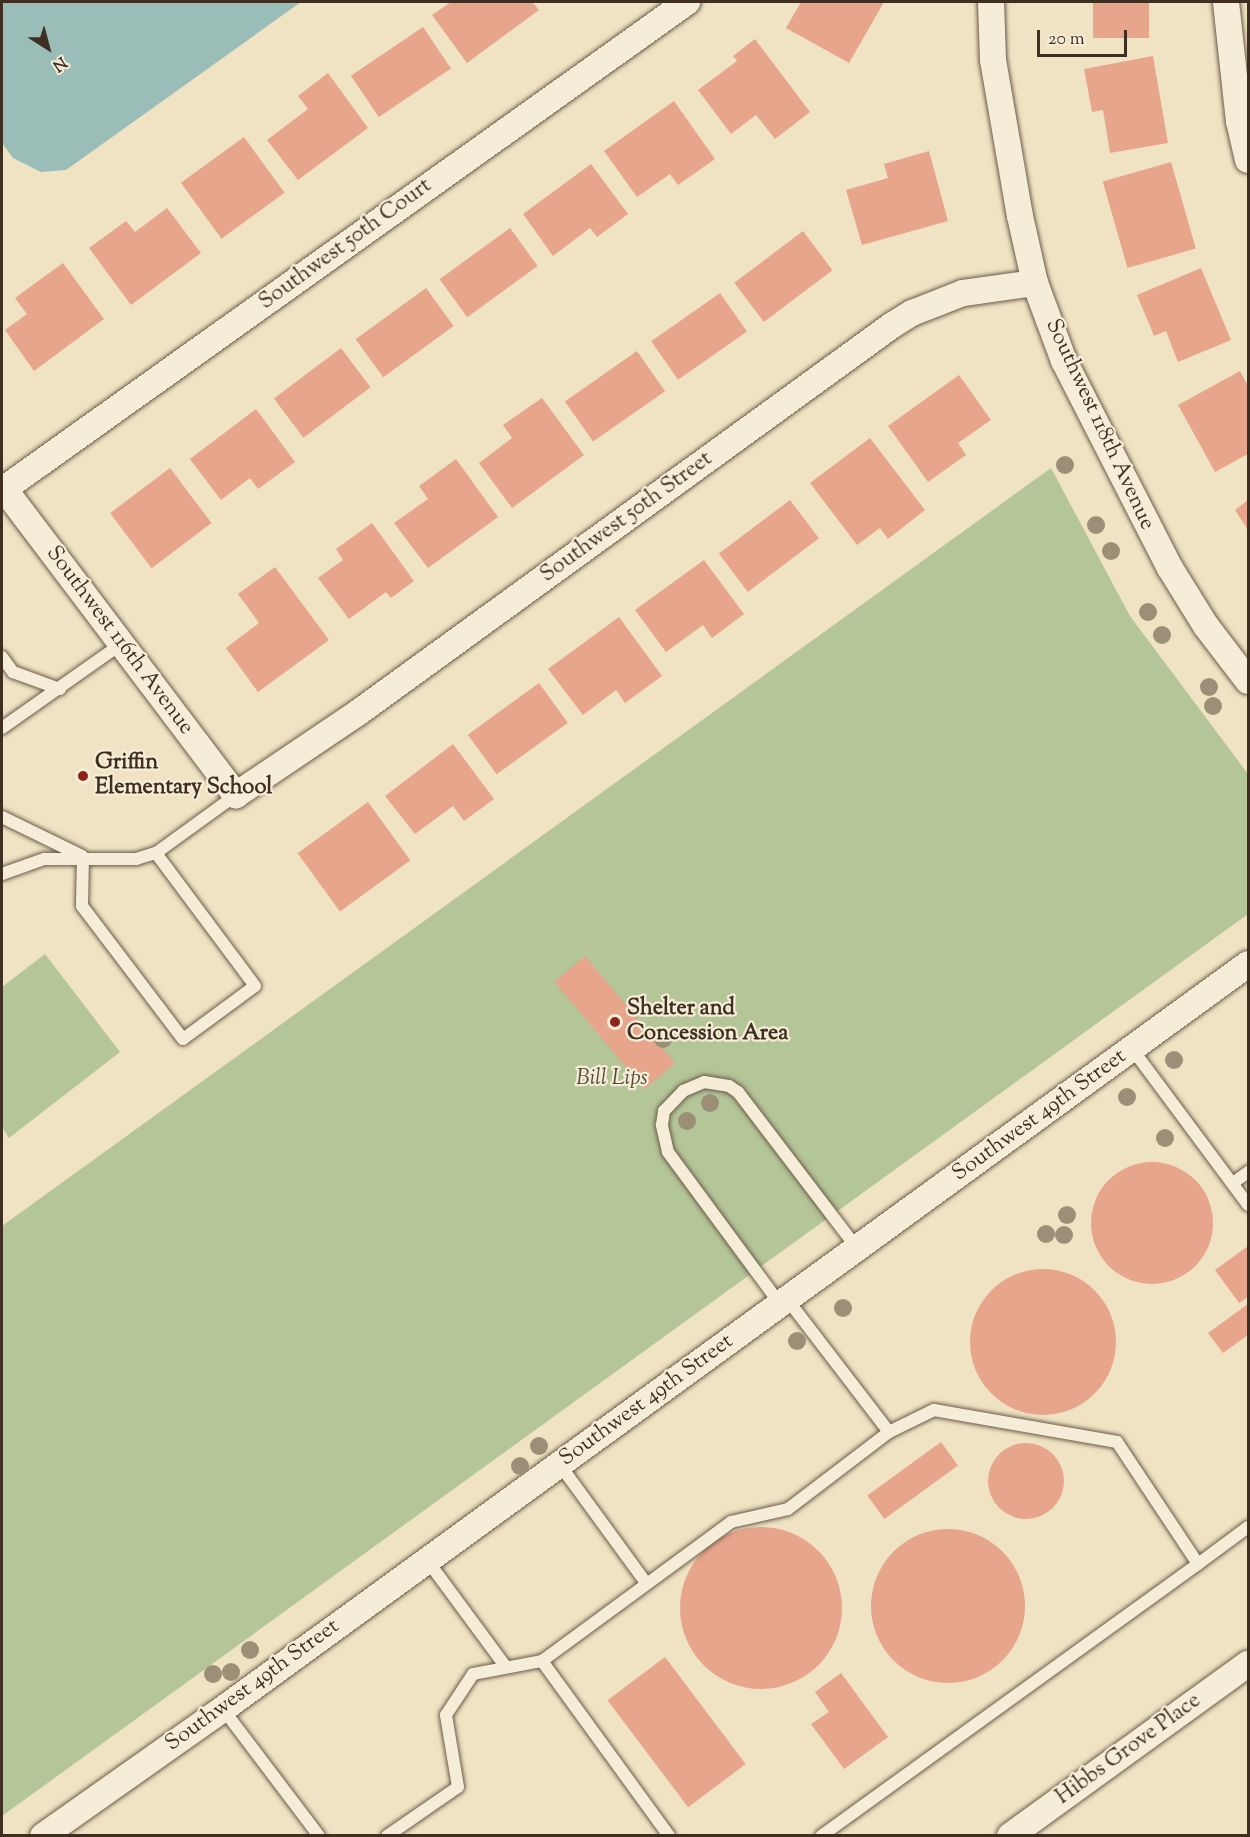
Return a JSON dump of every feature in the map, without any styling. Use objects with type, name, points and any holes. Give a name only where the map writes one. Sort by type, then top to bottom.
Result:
[{"type":"street","name":"Southwest 50th Court","points":[[3,488],[687,2]]},
{"type":"street","name":"Southwest 118th Avenue","points":[[991,2],[993,60],[1035,283],[1064,361],[1138,511],[1206,626],[1248,681]]},
{"type":"street","points":[[1226,2],[1239,121],[1248,160]]},
{"type":"street","name":"Southwest 50th Street","points":[[236,795],[359,712],[898,322],[963,293],[1035,283]]},
{"type":"street","name":"Southwest 116th Avenue","points":[[3,488],[236,795]]},
{"type":"street","name":"Southwest 49th Street","points":[[43,1836],[224,1709],[783,1301],[1133,1050],[1248,964]]},
{"type":"street","name":"Hibbs Grove Place","points":[[1010,1836],[1248,1664]]},
{"type":"lane","points":[[2,728],[121,644]]},
{"type":"lane","points":[[2,657],[13,672],[60,689]]},
{"type":"lane","points":[[2,874],[44,860],[83,856],[136,859],[156,853],[236,795]]},
{"type":"lane","points":[[2,817],[83,856]]},
{"type":"lane","points":[[83,856],[82,906],[183,1039],[255,986],[156,853]]},
{"type":"lane","points":[[1133,1050],[1248,1205]]},
{"type":"lane","points":[[857,1248],[738,1092],[729,1086],[704,1082],[683,1091],[664,1111],[662,1125],[668,1152],[783,1301],[889,1432]]},
{"type":"lane","points":[[1233,1183],[1248,1172]]},
{"type":"lane","points":[[387,1836],[458,1787],[446,1716],[473,1674],[542,1661],[731,1522],[788,1509],[889,1432],[934,1410],[1116,1442],[1198,1564]]},
{"type":"lane","points":[[560,1465],[646,1583]]},
{"type":"lane","points":[[821,1836],[1248,1527]]},
{"type":"lane","points":[[427,1560],[506,1667]]},
{"type":"lane","points":[[542,1661],[669,1836]]},
{"type":"lane","points":[[224,1709],[319,1836]]},
{"type":"green space","name":"Bill Lips","points":[[1051,468],[1130,616],[1248,774],[1248,914],[2,1816],[2,1226]]},
{"type":"green space","points":[[45,954],[120,1052],[9,1138],[2,1127],[2,987]]},
{"type":"water","points":[[2,2],[301,2],[66,170],[41,172],[13,158],[2,143]]},
{"type":"building","points":[[451,2],[532,2],[539,10],[467,63],[432,15]]},
{"type":"building","points":[[801,2],[884,2],[849,63],[786,28]]},
{"type":"building","points":[[1093,2],[1149,2],[1149,38],[1093,38]]},
{"type":"building","points":[[423,27],[451,68],[379,117],[351,76]]},
{"type":"building","points":[[755,39],[810,112],[775,139],[756,115],[731,134],[698,90],[737,61],[733,56]]},
{"type":"building","points":[[1153,56],[1168,143],[1110,153],[1103,110],[1092,112],[1084,69]]},
{"type":"building","points":[[328,73],[368,128],[298,180],[267,140],[308,109],[298,96]]},
{"type":"building","points":[[674,101],[715,159],[678,185],[670,174],[637,197],[604,151]]},
{"type":"building","points":[[244,137],[285,193],[221,239],[181,183]]},
{"type":"building","points":[[929,151],[948,221],[862,245],[846,190],[888,178],[884,164]]},
{"type":"building","points":[[1171,162],[1196,249],[1128,268],[1103,182]]},
{"type":"building","points":[[591,164],[628,214],[597,237],[590,228],[553,256],[523,214]]},
{"type":"building","points":[[167,208],[201,253],[131,305],[89,248],[126,221],[135,232]]},
{"type":"building","points":[[510,228],[538,266],[467,317],[440,279]]},
{"type":"building","points":[[803,231],[832,270],[764,322],[734,283]]},
{"type":"building","points":[[63,263],[104,319],[34,371],[5,330],[27,314],[15,298]]},
{"type":"building","points":[[1201,268],[1231,340],[1178,362],[1166,331],[1154,336],[1137,295]]},
{"type":"building","points":[[426,288],[454,326],[383,377],[356,339]]},
{"type":"building","points":[[720,293],[747,332],[678,380],[651,341]]},
{"type":"building","points":[[341,348],[370,387],[303,438],[274,399]]},
{"type":"building","points":[[637,351],[665,391],[593,442],[565,401]]},
{"type":"building","points":[[1240,371],[1248,386],[1248,454],[1215,472],[1178,405]]},
{"type":"building","points":[[959,375],[991,420],[958,443],[966,455],[928,482],[888,426]]},
{"type":"building","points":[[542,398],[584,455],[512,508],[479,463],[512,438],[503,425]]},
{"type":"building","points":[[256,409],[295,462],[258,489],[250,478],[221,500],[190,459]]},
{"type":"building","points":[[870,438],[925,510],[888,539],[880,528],[857,545],[810,483]]},
{"type":"building","points":[[456,459],[498,517],[428,568],[394,523],[428,499],[419,486]]},
{"type":"building","points":[[170,468],[212,523],[152,568],[110,513]]},
{"type":"building","points":[[790,500],[819,538],[748,592],[719,554]]},
{"type":"building","points":[[1248,500],[1248,530],[1235,510]]},
{"type":"building","points":[[372,523],[414,581],[391,598],[386,592],[349,619],[318,578],[343,560],[336,549]]},
{"type":"building","points":[[704,560],[744,614],[712,638],[703,625],[666,652],[635,610]]},
{"type":"building","points":[[275,567],[329,640],[258,692],[226,648],[259,623],[238,594]]},
{"type":"building","points":[[619,617],[662,676],[625,703],[616,690],[583,715],[548,669]]},
{"type":"building","points":[[539,683],[568,723],[497,774],[468,735]]},
{"type":"building","points":[[453,744],[494,799],[464,821],[453,806],[415,834],[385,796]]},
{"type":"building","points":[[368,802],[410,860],[340,911],[298,853]]},
{"type":"building","name":"Shelter and Concession Area","points":[[585,956],[675,1063],[644,1089],[554,982]]},
{"type":"building","points":[[1152,1162],[1175,1167],[1195,1180],[1208,1200],[1213,1223],[1208,1246],[1195,1266],[1175,1279],[1152,1284],[1129,1279],[1109,1266],[1096,1246],[1091,1223],[1096,1200],[1109,1180],[1129,1167]]},
{"type":"building","points":[[1248,1246],[1248,1297],[1239,1303],[1215,1270]]},
{"type":"building","points":[[1043,1269],[1071,1275],[1094,1291],[1110,1314],[1116,1342],[1110,1370],[1094,1393],[1071,1409],[1043,1415],[1015,1409],[992,1393],[976,1370],[970,1342],[976,1314],[992,1291],[1015,1275]]},
{"type":"building","points":[[1248,1304],[1248,1335],[1223,1353],[1208,1333]]},
{"type":"building","points":[[941,1442],[958,1465],[884,1519],[867,1495]]},
{"type":"building","points":[[1026,1443],[1040,1446],[1053,1454],[1061,1467],[1064,1481],[1061,1495],[1053,1508],[1040,1516],[1026,1519],[1012,1516],[999,1508],[991,1495],[988,1481],[991,1467],[999,1454],[1012,1446]]},
{"type":"building","points":[[761,1527],[777,1528],[792,1533],[818,1551],[836,1577],[841,1592],[841,1624],[836,1639],[818,1665],[792,1683],[777,1688],[761,1689],[745,1688],[730,1683],[704,1665],[686,1639],[681,1624],[680,1608],[681,1592],[686,1577],[704,1551],[730,1533],[745,1528]]},
{"type":"building","points":[[948,1529],[963,1530],[977,1535],[991,1542],[1002,1552],[1012,1563],[1019,1577],[1024,1591],[1024,1621],[1019,1635],[1012,1649],[1002,1660],[991,1670],[977,1677],[963,1682],[948,1683],[933,1682],[919,1677],[905,1670],[894,1660],[884,1649],[877,1635],[872,1621],[871,1606],[872,1591],[877,1577],[884,1563],[894,1552],[905,1542],[919,1535],[933,1530]]},
{"type":"building","points":[[665,1657],[746,1764],[688,1807],[607,1700]]},
{"type":"building","points":[[841,1673],[888,1737],[844,1769],[811,1724],[829,1712],[815,1692]]},
{"type":"place","name":"Griffin Elementary School","points":[[83,776]]},
{"type":"place","name":"Shelter and Concession Area","points":[[615,1022]]}]
